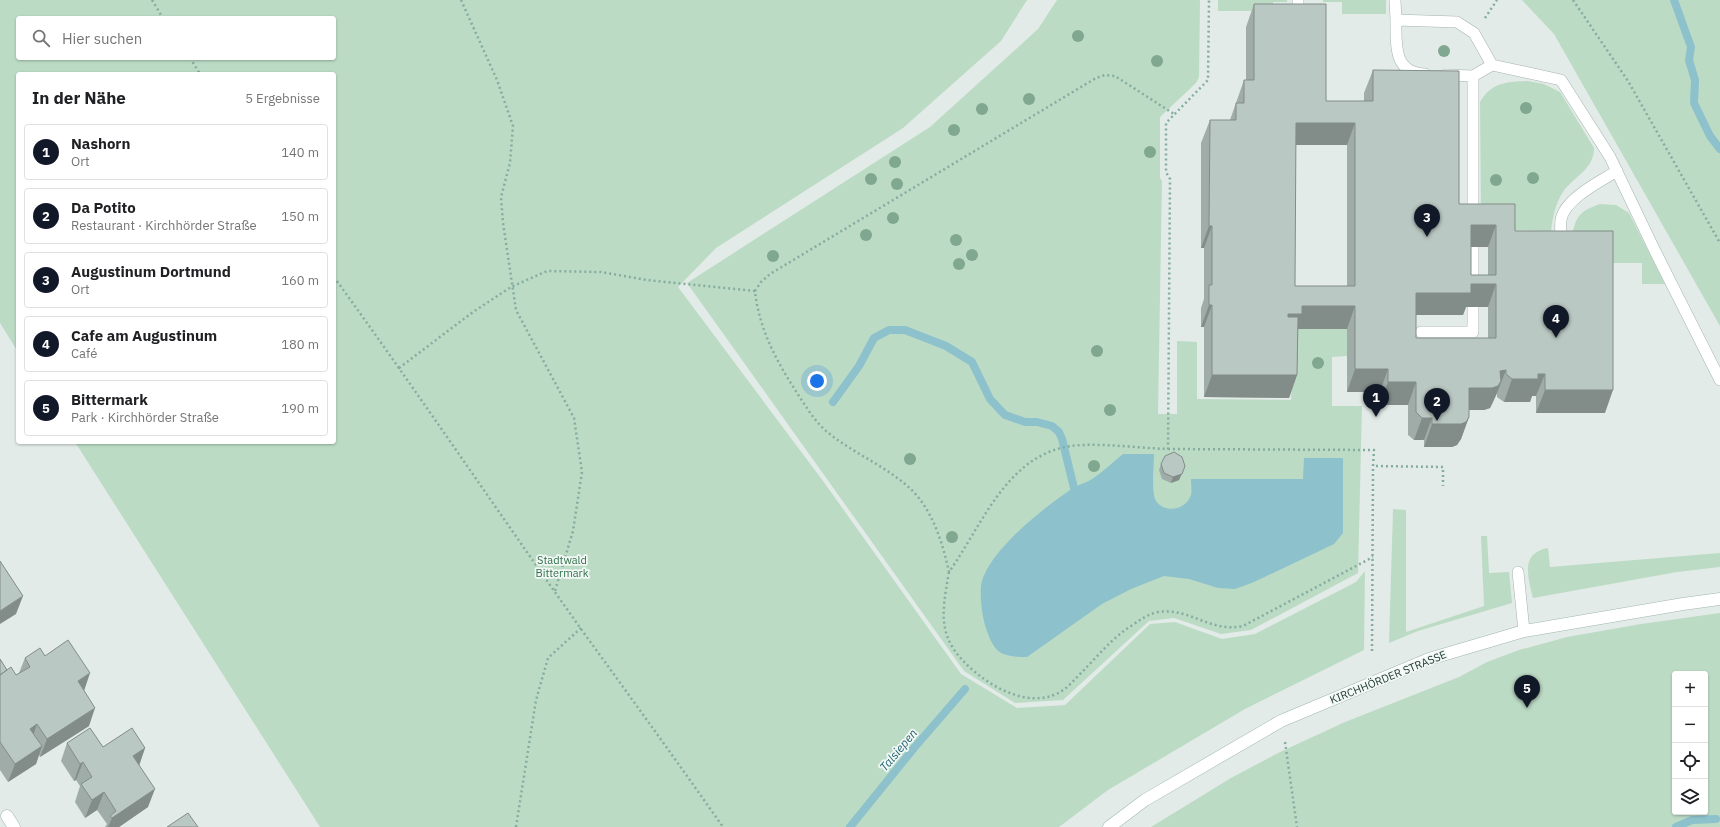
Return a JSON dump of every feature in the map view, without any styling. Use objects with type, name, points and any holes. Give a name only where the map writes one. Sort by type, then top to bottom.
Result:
[{"type":"main road","name":"KIRCHHÖRDER STRASSE","points":[[1109,827],[1145,800],[1281,721],[1429,659],[1524,631],[1720,599]]},
{"type":"main road","points":[[7,816],[14,827]]},
{"type":"lane","points":[[1298,0],[1298,21]]},
{"type":"lane","points":[[1395,0],[1396,50],[1403,65],[1417,74],[1473,76],[1492,65],[1561,80],[1610,157],[1720,380]]},
{"type":"lane","points":[[1396,20],[1457,22],[1474,33],[1492,65]]},
{"type":"lane","points":[[1421,332],[1473,332],[1473,76]]},
{"type":"lane","points":[[1561,246],[1561,218],[1568,206],[1588,189],[1617,171]]},
{"type":"lane","points":[[1518,572],[1524,631]]},
{"type":"path","points":[[152,0],[163,16]]},
{"type":"path","points":[[461,0],[497,80],[513,126],[510,163],[501,197],[516,310],[574,418],[582,472],[573,531],[555,591]]},
{"type":"path","points":[[1168,449],[1170,178],[1166,172],[1166,123],[1208,80],[1209,0]]},
{"type":"path","points":[[1573,0],[1628,81],[1720,242]]},
{"type":"path","points":[[191,60],[199,72]]},
{"type":"path","points":[[950,572],[941,540],[932,520],[917,496],[905,484],[825,430],[807,408],[784,374],[770,346],[761,322],[755,291],[761,282],[770,274],[1096,78],[1105,75],[1115,76],[1174,114]]},
{"type":"path","points":[[400,368],[473,312],[512,287],[547,271],[601,272],[687,284],[755,291]]},
{"type":"path","points":[[336,280],[400,368],[581,628],[723,827]]},
{"type":"path","points":[[1372,652],[1374,466],[1374,450],[1168,449],[1082,445],[1060,448],[1039,456],[1028,463],[1005,485],[987,510],[950,572],[946,594],[944,622],[950,645],[958,656],[982,677],[1001,690],[1016,696],[1031,699],[1044,698],[1057,694],[1067,687],[1109,645],[1145,616],[1158,612],[1172,612],[1186,615],[1217,627],[1234,628],[1243,626],[1373,557]]},
{"type":"path","points":[[1374,466],[1443,467],[1443,486]]},
{"type":"path","points":[[516,827],[536,700],[548,658],[581,628]]},
{"type":"path","points":[[1285,741],[1297,827]]},
{"type":"green space","name":"Stadtwald Bittermark","points":[[0,0],[1027,0],[1001,41],[903,128],[716,248],[678,287],[823,481],[961,674],[1017,708],[1065,705],[1150,624],[1175,622],[1222,639],[1255,634],[1356,582],[1365,571],[1364,650],[1245,709],[1108,790],[1059,827],[320,827],[76,444],[336,444],[336,72],[16,72],[16,349],[0,323]]},
{"type":"green space","points":[[1057,0],[1200,0],[1199,77],[1196,83],[1160,117],[1160,178],[1162,181],[1158,414],[1177,414],[1177,341],[1197,342],[1197,399],[1291,400],[1294,329],[1347,329],[1347,356],[1332,357],[1332,406],[1362,406],[1358,573],[1251,630],[1221,634],[1174,618],[1149,621],[1063,700],[1015,703],[964,671],[687,283],[930,127],[1038,29]]},
{"type":"green space","points":[[1218,0],[1287,0],[1287,2],[1273,2],[1273,11],[1218,11]]},
{"type":"green space","points":[[1323,0],[1386,0],[1386,14],[1342,14],[1342,2],[1323,2]]},
{"type":"green space","points":[[1522,0],[1720,0],[1720,326],[1554,34]]},
{"type":"green space","points":[[1528,81],[1544,84],[1560,92],[1594,148],[1591,162],[1583,172],[1567,186],[1560,197],[1555,211],[1551,231],[1506,230],[1481,217],[1480,102],[1490,90],[1501,84]]},
{"type":"green space","points":[[1600,204],[1616,205],[1629,213],[1665,284],[1642,284],[1642,263],[1607,263],[1572,234],[1576,222],[1581,214],[1584,211]]},
{"type":"green space","points":[[1393,509],[1406,510],[1406,632],[1484,606],[1481,536],[1487,536],[1489,573],[1509,572],[1512,603],[1418,631],[1389,643]]},
{"type":"green space","points":[[1548,548],[1550,567],[1720,553],[1720,567],[1677,572],[1533,598],[1528,574],[1530,560],[1533,555],[1539,551]]},
{"type":"green space","points":[[1720,613],[1720,827],[1151,827],[1231,778],[1280,752],[1345,722],[1459,677],[1487,662],[1519,650],[1567,637],[1641,624]]},
{"type":"water","points":[[1123,454],[1154,454],[1154,497],[1160,505],[1170,509],[1180,507],[1188,500],[1191,495],[1191,479],[1303,479],[1304,458],[1343,458],[1343,533],[1334,544],[1254,582],[1235,589],[1218,588],[1189,579],[1164,576],[1131,589],[1102,604],[1027,657],[1011,656],[1000,652],[992,643],[983,618],[981,586],[985,573],[1005,545],[1033,518],[1073,488],[1088,482]]},
{"type":"building","points":[[1254,4],[1326,4],[1326,101],[1373,101],[1373,70],[1459,71],[1459,204],[1515,204],[1515,231],[1613,231],[1613,390],[1545,390],[1545,374],[1538,374],[1538,379],[1512,379],[1506,374],[1506,370],[1500,371],[1501,381],[1498,386],[1492,388],[1469,388],[1469,417],[1466,422],[1461,424],[1432,424],[1432,418],[1422,418],[1416,412],[1416,382],[1388,382],[1388,369],[1355,369],[1355,306],[1302,306],[1302,314],[1288,314],[1288,317],[1298,317],[1297,375],[1212,375],[1212,305],[1209,305],[1209,285],[1212,285],[1212,226],[1209,226],[1210,120],[1236,120],[1236,103],[1244,103],[1244,80],[1254,80]],"holes":[[[1296,123],[1355,123],[1355,286],[1295,286]],[[1471,225],[1496,225],[1496,275],[1471,275]],[[1471,284],[1496,284],[1496,338],[1416,338],[1416,293],[1471,293]]]},
{"type":"building","points":[[1174,452],[1182,457],[1185,466],[1182,474],[1173,477],[1164,473],[1161,464],[1165,456]]},
{"type":"building","points":[[0,561],[23,596],[0,611]]},
{"type":"building","points":[[68,640],[90,673],[78,681],[95,708],[47,739],[37,724],[30,729],[42,746],[15,764],[0,742],[0,675],[11,667],[16,675],[30,667],[25,658],[40,648],[45,656]]},
{"type":"building","points":[[0,659],[7,670],[0,675]]},
{"type":"building","points":[[90,728],[103,747],[132,728],[145,748],[133,756],[155,789],[112,818],[110,816],[116,811],[104,792],[92,800],[81,784],[92,777],[83,762],[80,764],[67,743]]},
{"type":"building","points":[[188,813],[198,827],[167,827]]},
{"type":"waterway","points":[[1674,0],[1691,47],[1689,60],[1695,80],[1694,103],[1710,136],[1720,149]]},
{"type":"waterway","points":[[833,402],[859,366],[874,338],[889,330],[905,330],[946,346],[972,362],[990,399],[1005,415],[1025,422],[1037,422],[1052,426],[1059,432],[1074,488]]},
{"type":"waterway","name":"Talsiepen","points":[[850,827],[914,748],[965,689]]},
{"type":"waterway","points":[[1676,827],[1692,820],[1716,819]]},
{"type":"place","name":"Augustinum Dortmund","points":[[1427,237]]},
{"type":"place","name":"Cafe am Augustinum","points":[[1556,338]]},
{"type":"place","name":"Nashorn","points":[[1376,417]]},
{"type":"place","name":"Da Potito","points":[[1437,421]]},
{"type":"place","name":"Bittermark","points":[[1527,708]]}]
